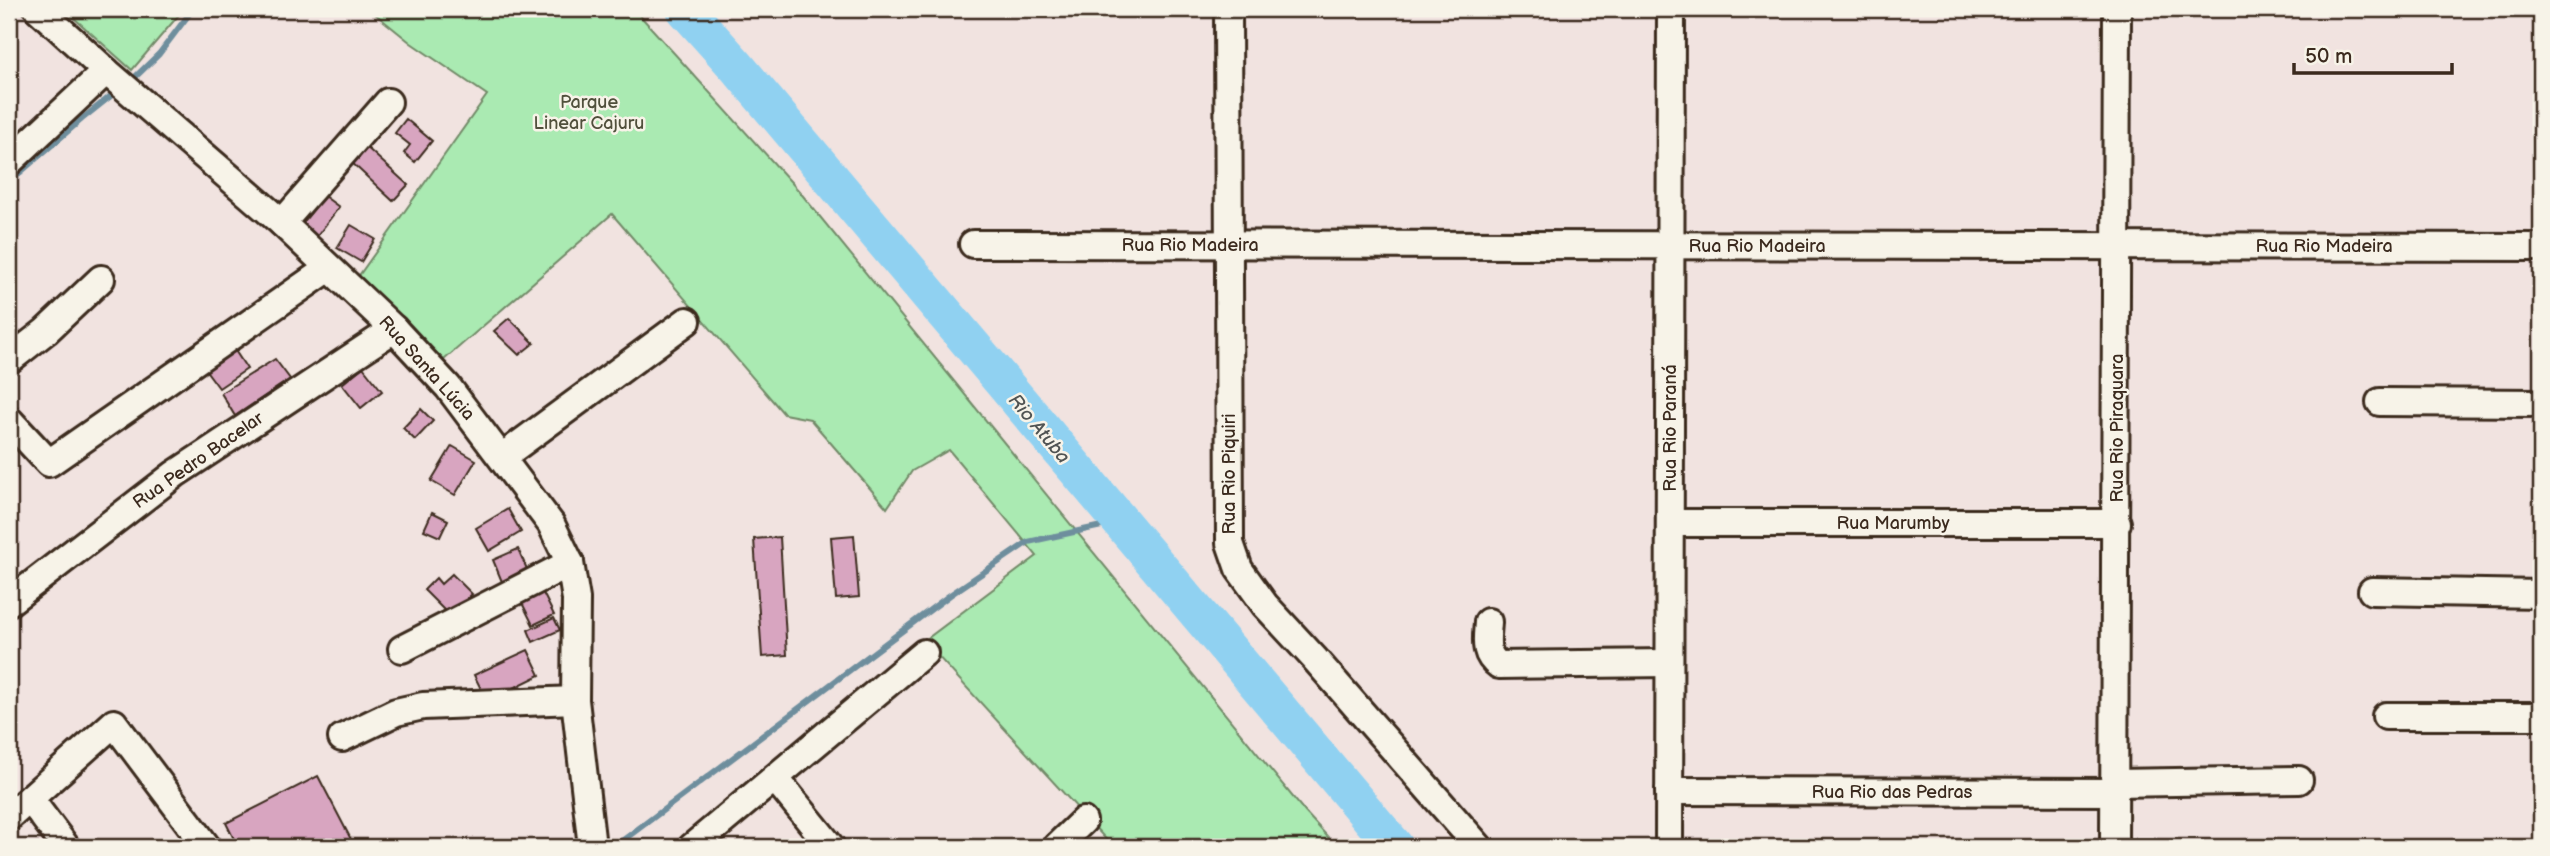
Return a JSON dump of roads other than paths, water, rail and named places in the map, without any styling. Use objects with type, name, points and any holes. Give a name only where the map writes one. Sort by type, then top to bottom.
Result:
[{"type":"street","name":"Rua Santa Lúcia","points":[[38,9],[282,223],[394,329],[448,387],[551,524],[570,563],[577,623],[575,701],[586,843]]},
{"type":"street","name":"Rua Rio Piquiri","points":[[1228,9],[1230,543],[1239,569],[1265,605],[1479,847]]},
{"type":"street","name":"Rua Rio Paraná","points":[[1669,847],[1671,9]]},
{"type":"street","name":"Rua Rio Piraquara","points":[[2114,847],[2117,9]]},
{"type":"street","points":[[9,162],[106,71]]},
{"type":"street","points":[[282,223],[388,102]]},
{"type":"street","name":"Rua Rio Madeira","points":[[973,244],[2541,247]]},
{"type":"street","points":[[9,420],[49,463],[329,268]]},
{"type":"street","points":[[9,360],[46,331],[101,279]]},
{"type":"street","points":[[502,457],[687,321]]},
{"type":"street","name":"Rua Pedro Bacelar","points":[[9,602],[175,474],[394,329]]},
{"type":"street","points":[[2380,402],[2541,403]]},
{"type":"street","name":"Rua Marumby","points":[[1670,523],[2117,523]]},
{"type":"street","points":[[402,649],[570,563]]},
{"type":"street","points":[[2372,591],[2541,594]]},
{"type":"street","points":[[1488,622],[1487,650],[1491,660],[1499,665],[1669,663]]},
{"type":"street","points":[[692,847],[924,653]]},
{"type":"street","points":[[342,738],[397,712],[424,706],[575,701]]},
{"type":"street","points":[[2386,716],[2541,716]]},
{"type":"street","points":[[9,817],[114,723],[207,847]]},
{"type":"street","points":[[775,778],[831,847]]},
{"type":"street","name":"Rua Rio das Pedras","points":[[1669,791],[2114,788],[2299,780]]},
{"type":"street","points":[[30,799],[66,847]]},
{"type":"street","points":[[1056,847],[1083,821]]},
{"type":"waterway","points":[[129,83],[159,54],[193,9]]},
{"type":"waterway","name":"Rio Atuba","points":[[685,9],[737,67],[1395,847]]},
{"type":"waterway","points":[[9,182],[117,91]]},
{"type":"waterway","points":[[614,847],[950,595],[1028,542],[1120,522]]},
{"type":"park label","name":"Parque Linear Cajuru","points":[[589,112]]}]
